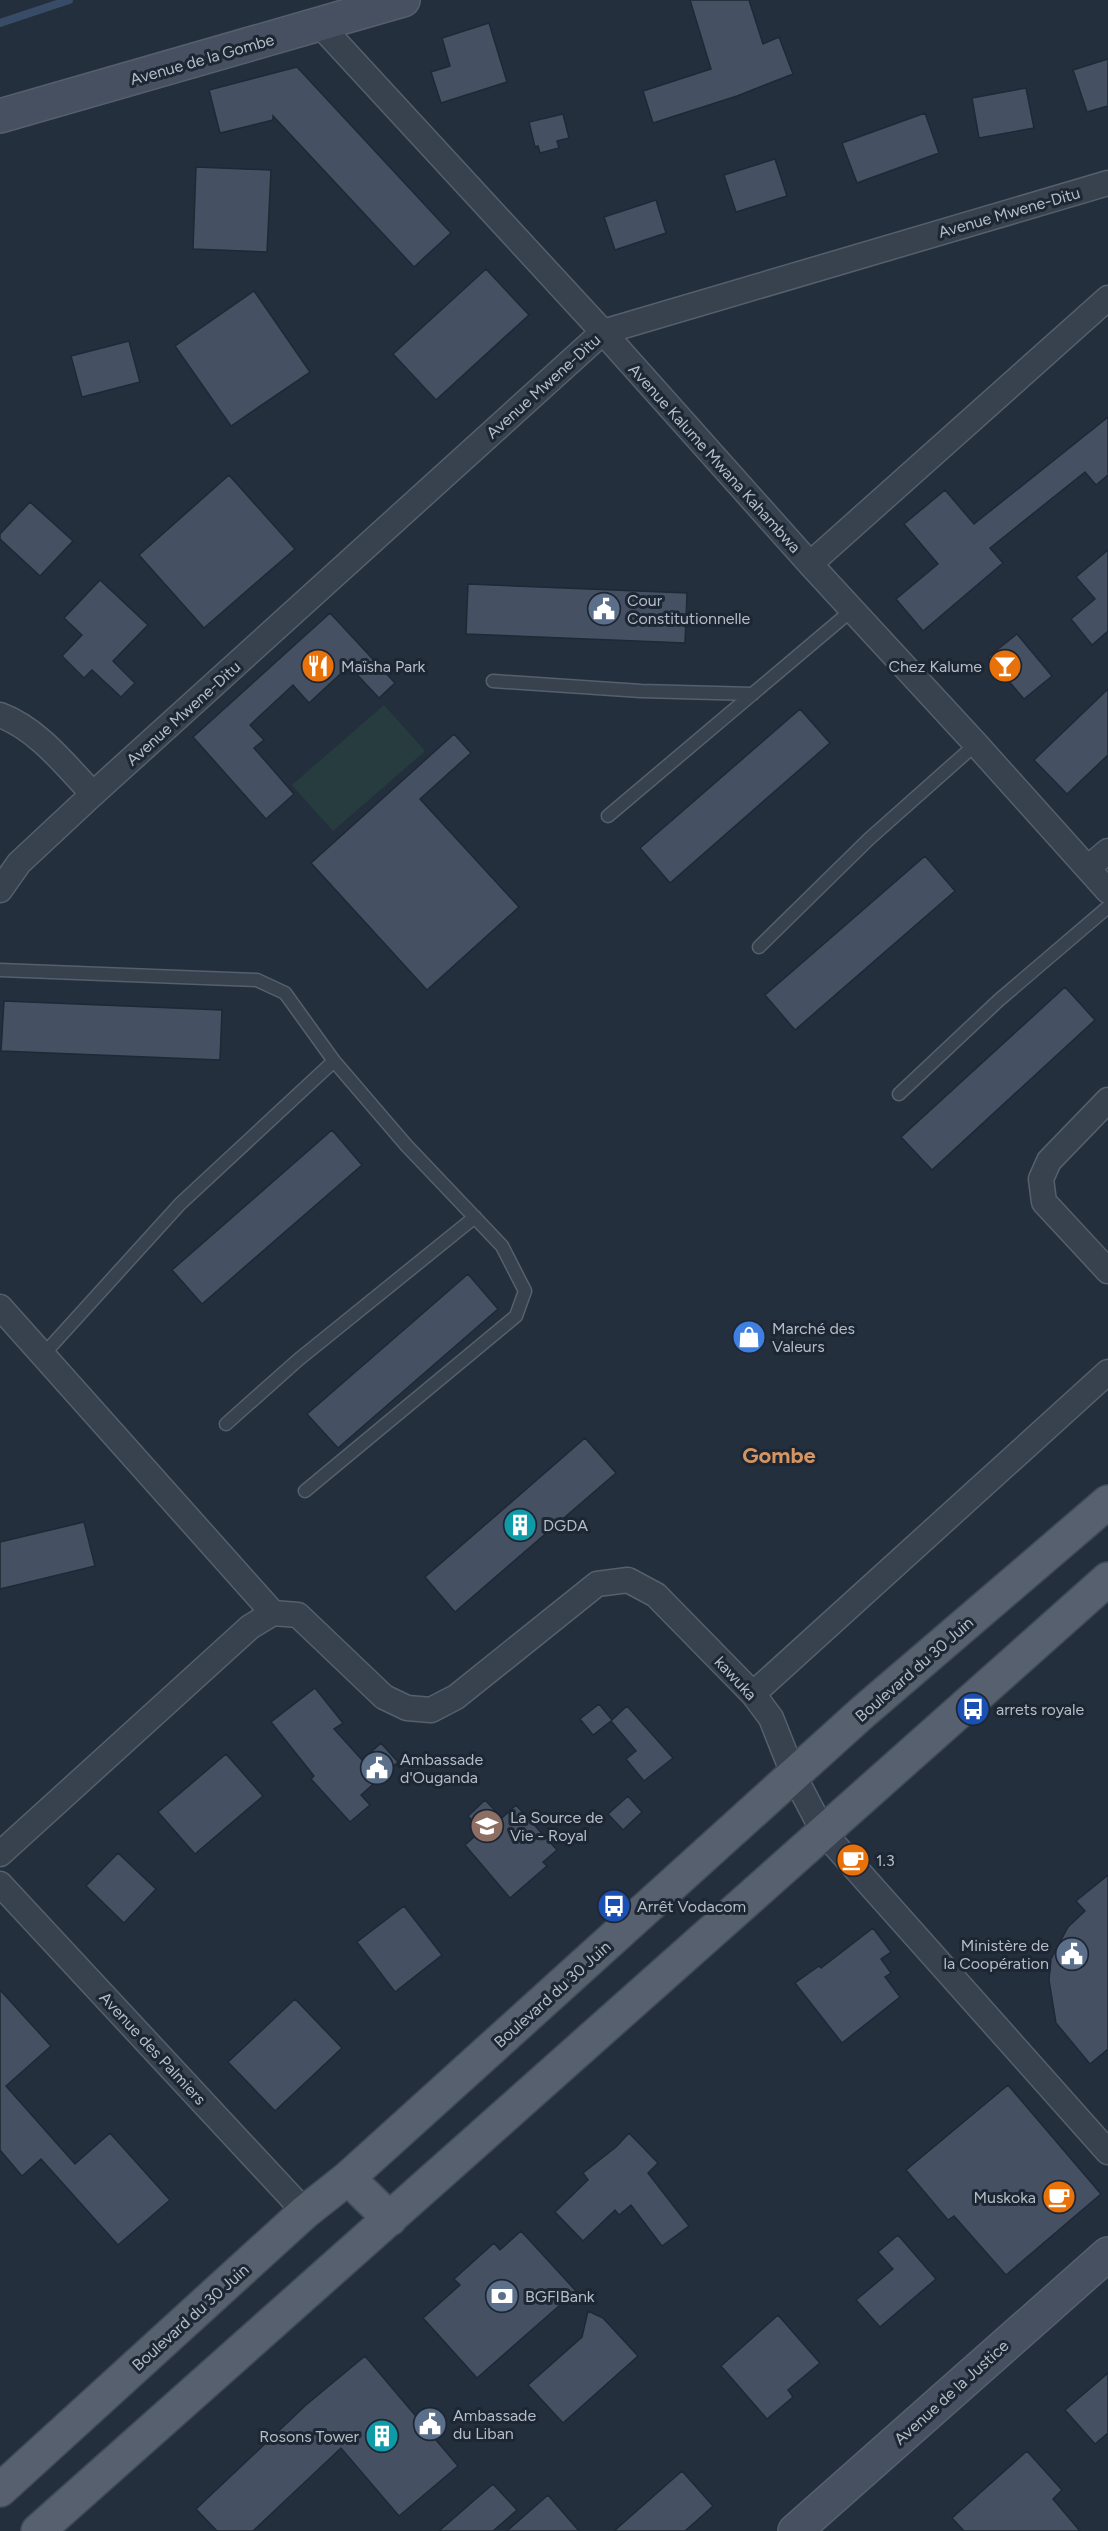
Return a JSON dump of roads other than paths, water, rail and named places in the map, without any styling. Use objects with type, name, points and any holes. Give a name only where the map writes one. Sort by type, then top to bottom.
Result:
[{"type":"main road","name":"Boulevard du 30 Juin","points":[[0,2490],[305,2212],[348,2178],[863,1712],[1108,1502]]},
{"type":"main road","points":[[38,2531],[1108,1579]]},
{"type":"main road","points":[[348,2178],[390,2219]]},
{"type":"street","name":"Avenue de la Gombe","points":[[0,116],[403,0]]},
{"type":"street","name":"Avenue Kalume Mwana Kahambwa","points":[[320,25],[603,332],[810,564],[1108,891]]},
{"type":"street","name":"Avenue Mwene-Ditu","points":[[0,890],[19,863],[93,794],[603,332],[1108,183]]},
{"type":"street","points":[[810,564],[1108,298]]},
{"type":"street","points":[[0,715],[12,720],[45,744],[93,794]]},
{"type":"street","points":[[1088,868],[1108,852]]},
{"type":"street","points":[[1108,1100],[1049,1161],[1041,1179],[1044,1202],[1108,1270]]},
{"type":"street","points":[[0,1307],[273,1613],[250,1627],[0,1854]]},
{"type":"street","points":[[753,1694],[1108,1372]]},
{"type":"street","name":"kawuka","points":[[273,1613],[298,1615],[384,1697],[406,1708],[431,1710],[456,1697],[597,1584],[628,1580],[656,1594],[753,1694],[771,1718],[794,1776],[824,1833],[1108,2152]]},
{"type":"street","name":"Avenue des Palmiers","points":[[1,1887],[305,2212]]},
{"type":"street","name":"Avenue de la Justice","points":[[795,2531],[1108,2254]]},
{"type":"lane","points":[[608,816],[852,610]]},
{"type":"lane","points":[[493,681],[641,691],[753,694]]},
{"type":"lane","points":[[759,947],[869,839],[976,744]]},
{"type":"lane","points":[[898,1094],[999,1000],[1108,907]]},
{"type":"lane","points":[[0,970],[257,980],[285,993],[334,1061],[406,1145],[502,1246],[525,1291],[516,1316],[305,1491]]},
{"type":"lane","points":[[43,1355],[180,1204],[334,1061]]},
{"type":"lane","points":[[226,1424],[298,1360],[475,1217]]},
{"type":"waterway","name":"Gombe","points":[[0,23],[69,0]]},
{"type":"place","name":"Cour Constitutionnelle","points":[[604,609]]},
{"type":"place","name":"Maïsha Park","points":[[318,666]]},
{"type":"place","name":"Chez Kalume","points":[[1005,666]]},
{"type":"place","name":"Marché des Valeurs","points":[[749,1337]]},
{"type":"place","name":"DGDA","points":[[520,1525]]},
{"type":"place","name":"arrets royale","points":[[973,1709]]},
{"type":"place","name":"Ambassade d'Ouganda","points":[[377,1768]]},
{"type":"place","name":"La Source de Vie - Royal","points":[[487,1826]]},
{"type":"place","name":"1.3","points":[[853,1860]]},
{"type":"place","name":"Arrêt Vodacom","points":[[614,1906]]},
{"type":"place","name":"Ministère de la Coopération","points":[[1072,1954]]},
{"type":"place","name":"Muskoka","points":[[1059,2197]]},
{"type":"place","name":"BGFIBank","points":[[502,2296]]},
{"type":"place","name":"Ambassade du Liban","points":[[430,2424]]},
{"type":"place","name":"Rosons Tower","points":[[382,2436]]},
{"type":"district","name":"Gombe","points":[[779,1455]]}]
